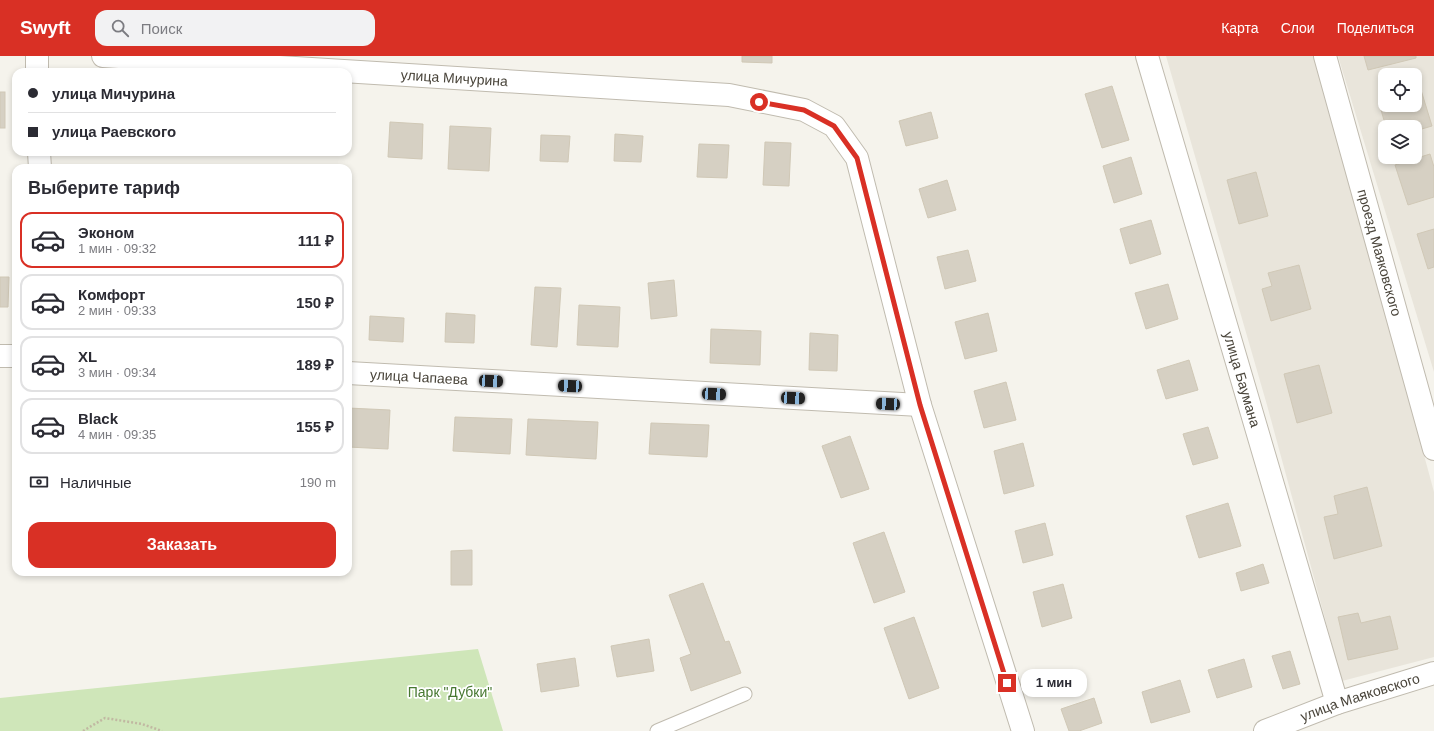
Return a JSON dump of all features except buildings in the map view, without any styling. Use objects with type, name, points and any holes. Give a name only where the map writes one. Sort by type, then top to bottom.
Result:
[{"type":"street","points":[[37,56],[37,68]]},
{"type":"street","name":"улица Мичурина","points":[[103,56],[291,68]]},
{"type":"street","name":"улица Баумана","points":[[1147,56],[1337,703]]},
{"type":"street","name":"проезд Маяковского","points":[[1325,56],[1430,416],[1434,449]]},
{"type":"street","name":"улица Мичурина","points":[[352,72],[729,96],[804,110],[834,126],[857,158],[920,405],[1023,731]]},
{"type":"street","points":[[0,356],[12,356]]},
{"type":"street","name":"улица Чапаева","points":[[352,373],[920,405]]},
{"type":"street","name":"улица Маяковского","points":[[1265,731],[1337,703],[1434,673]]},
{"type":"lane","points":[[657,731],[745,694]]},
{"type":"path","points":[[83,731],[104,718],[142,724],[162,731]]},
{"type":"shaded area","points":[[1166,56],[1316,56],[1434,492],[1434,657],[1342,681],[1267,405]]},
{"type":"shaded area","points":[[1338,56],[1434,56],[1434,372]]},
{"type":"green space","name":"Парк \"Дубки\"","points":[[478,649],[503,731],[0,731],[0,698]]},
{"type":"route","points":[[759,102],[804,110],[834,126],[857,158],[920,405],[1007,683]]}]
